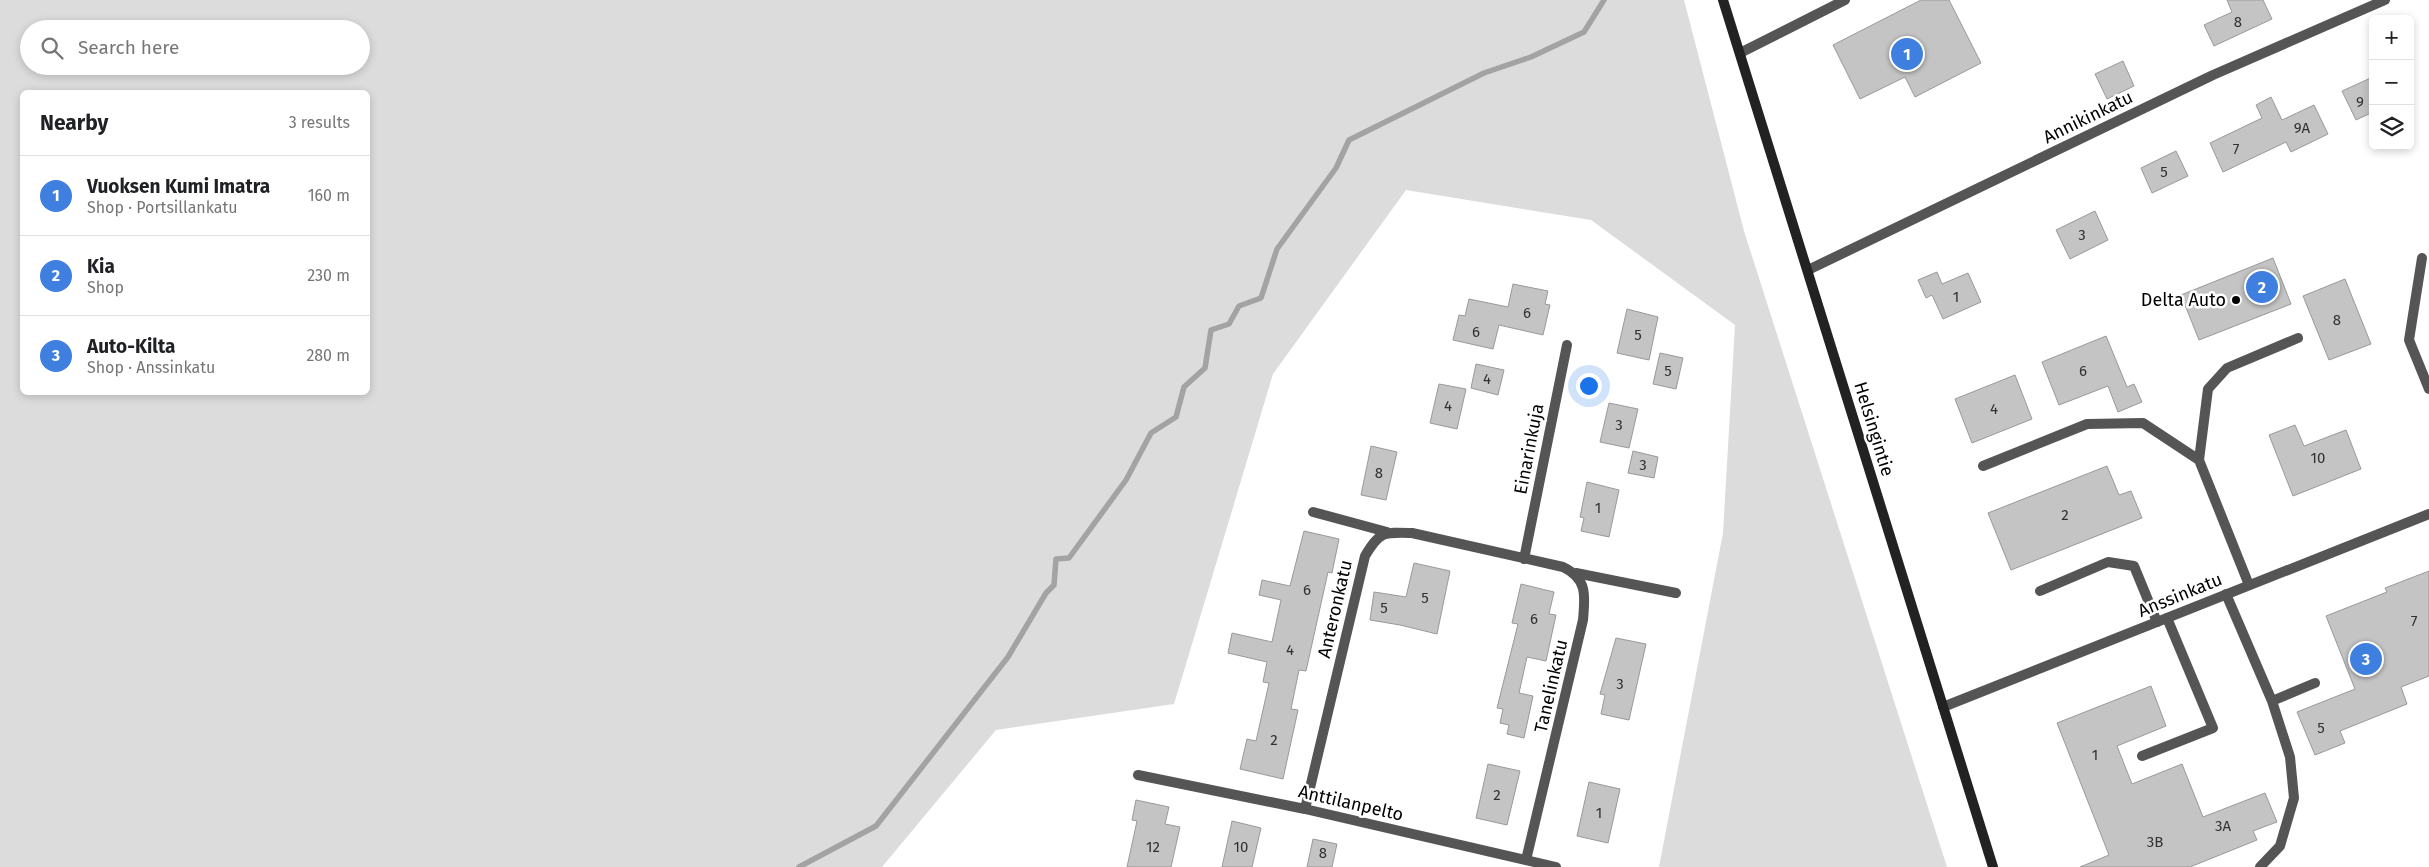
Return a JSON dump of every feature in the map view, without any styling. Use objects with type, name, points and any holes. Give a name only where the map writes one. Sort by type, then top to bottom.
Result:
[{"type":"main road","name":"Helsingintie","points":[[1724,0],[1992,867]]},
{"type":"street","points":[[1740,53],[1845,0]]},
{"type":"street","name":"Annikinkatu","points":[[1808,270],[2213,75],[2385,0]]},
{"type":"street","points":[[2422,258],[2409,340],[2429,389]]},
{"type":"street","points":[[2249,585],[2199,460],[2208,389],[2227,368],[2298,338]]},
{"type":"street","name":"Einarinkuja","points":[[1524,559],[1567,345]]},
{"type":"street","points":[[1983,466],[2087,424],[2143,422],[2199,460]]},
{"type":"street","points":[[1313,512],[1387,532],[1412,533],[1564,567],[1576,573],[1676,593]]},
{"type":"street","name":"Anssinkatu","points":[[1943,707],[2429,514]]},
{"type":"street","name":"Anteronkatu","points":[[1305,809],[1365,556],[1373,542],[1387,532]]},
{"type":"street","points":[[2040,591],[2108,562],[2134,566],[2213,728],[2142,756]]},
{"type":"street","name":"Tanelinkatu","points":[[1526,860],[1583,620],[1585,592],[1576,573]]},
{"type":"street","points":[[2226,594],[2272,701],[2290,757],[2294,798],[2280,846],[2260,867]]},
{"type":"street","points":[[2272,701],[2315,683]]},
{"type":"street","name":"Anttilanpelto","points":[[1138,775],[1305,809],[1556,867]]},
{"type":"shaded area","points":[[0,0],[1684,0],[1744,231],[1947,867],[1659,867],[1723,533],[1735,325],[1591,220],[1406,190],[1273,374],[1174,704],[996,730],[882,867],[0,867]]},
{"type":"building","points":[[1921,0],[1949,0],[1981,63],[1915,97],[1905,77],[1860,99],[1833,45]]},
{"type":"building","points":[[2227,0],[2263,0],[2272,19],[2214,46],[2204,25],[2232,12]]},
{"type":"building","points":[[2123,61],[2134,86],[2107,99],[2095,74]]},
{"type":"building","points":[[2369,79],[2369,114],[2356,120],[2342,91]]},
{"type":"building","points":[[2271,97],[2282,120],[2314,105],[2328,134],[2291,152],[2286,142],[2223,172],[2210,143],[2262,118],[2256,105]]},
{"type":"building","points":[[2176,151],[2188,176],[2152,193],[2141,168]]},
{"type":"building","points":[[2095,211],[2108,240],[2070,259],[2056,230]]},
{"type":"building","name":"Delta Auto","points":[[2273,258],[2291,304],[2199,340],[2181,295]]},
{"type":"building","points":[[1937,272],[1942,284],[1968,273],[1981,302],[1943,319],[1932,295],[1926,298],[1918,280]]},
{"type":"building","points":[[2345,279],[2371,344],[2329,360],[2303,296]]},
{"type":"building","points":[[1513,284],[1548,291],[1545,304],[1550,305],[1543,335],[1499,325],[1493,349],[1453,340],[1459,315],[1465,316],[1469,299],[1508,307]]},
{"type":"building","points":[[1627,309],[1658,317],[1649,360],[1617,353]]},
{"type":"building","points":[[2106,336],[2127,387],[2134,384],[2142,402],[2118,412],[2108,386],[2059,405],[2042,362]]},
{"type":"building","points":[[1660,353],[1683,358],[1676,389],[1653,384]]},
{"type":"building","points":[[1476,364],[1504,370],[1498,395],[1471,388]]},
{"type":"building","points":[[2015,375],[2032,419],[1972,443],[1955,399]]},
{"type":"building","points":[[1439,384],[1466,389],[1457,429],[1430,423]]},
{"type":"building","points":[[1609,403],[1638,409],[1629,448],[1600,442]]},
{"type":"building","points":[[2295,425],[2304,446],[2346,430],[2361,469],[2293,496],[2269,435]]},
{"type":"building","points":[[1371,446],[1397,452],[1386,500],[1361,495]]},
{"type":"building","points":[[1633,451],[1658,457],[1654,478],[1628,473]]},
{"type":"building","points":[[2107,466],[2119,495],[2131,491],[2142,518],[2011,570],[1988,513]]},
{"type":"building","points":[[1587,482],[1619,490],[1609,537],[1581,531],[1584,518],[1580,517]]},
{"type":"building","points":[[1304,531],[1339,539],[1332,573],[1328,572],[1306,671],[1299,670],[1291,709],[1298,710],[1283,779],[1240,769],[1247,739],[1256,741],[1269,683],[1263,682],[1267,662],[1228,653],[1232,633],[1272,642],[1281,600],[1259,595],[1262,580],[1290,586]]},
{"type":"building","points":[[1414,563],[1450,571],[1437,634],[1370,620],[1374,592],[1406,597]]},
{"type":"building","points":[[2429,571],[2429,676],[2401,687],[2407,704],[2340,731],[2345,743],[2315,755],[2297,712],[2355,689],[2326,616],[2387,592],[2385,588]]},
{"type":"building","points":[[1521,584],[1554,592],[1549,614],[1556,615],[1546,661],[1527,657],[1519,693],[1533,696],[1524,738],[1507,734],[1509,725],[1500,723],[1503,709],[1497,708],[1518,624],[1512,623]]},
{"type":"building","points":[[1616,638],[1646,644],[1629,720],[1601,714],[1605,695],[1600,694]]},
{"type":"building","points":[[2151,686],[2166,726],[2117,746],[2132,784],[2182,764],[2203,817],[2265,793],[2277,822],[2253,831],[2257,840],[2190,867],[2080,867],[2109,855],[2057,723]]},
{"type":"building","points":[[1488,764],[1520,771],[1507,825],[1476,818]]},
{"type":"building","points":[[1589,782],[1620,789],[1608,843],[1577,836]]},
{"type":"building","points":[[1136,800],[1169,807],[1165,824],[1180,827],[1171,867],[1127,867],[1137,821],[1132,820]]},
{"type":"building","points":[[1232,821],[1261,828],[1252,867],[1222,867]]},
{"type":"building","points":[[1313,839],[1337,844],[1332,867],[1307,867]]},
{"type":"waterway","points":[[799,867],[876,826],[1008,657],[1046,593],[1054,585],[1056,559],[1069,558],[1126,480],[1151,433],[1176,417],[1184,387],[1205,368],[1211,330],[1229,324],[1239,306],[1261,298],[1277,249],[1336,168],[1349,140],[1484,73],[1531,57],[1584,32],[1604,0]]},
{"type":"place","name":"Vuoksen Kumi Imatra","points":[[1907,54]]},
{"type":"place","name":"Kia","points":[[2262,287]]},
{"type":"place","name":"Delta Auto","points":[[2236,300]]},
{"type":"place","name":"Auto-Kilta","points":[[2366,659]]}]
